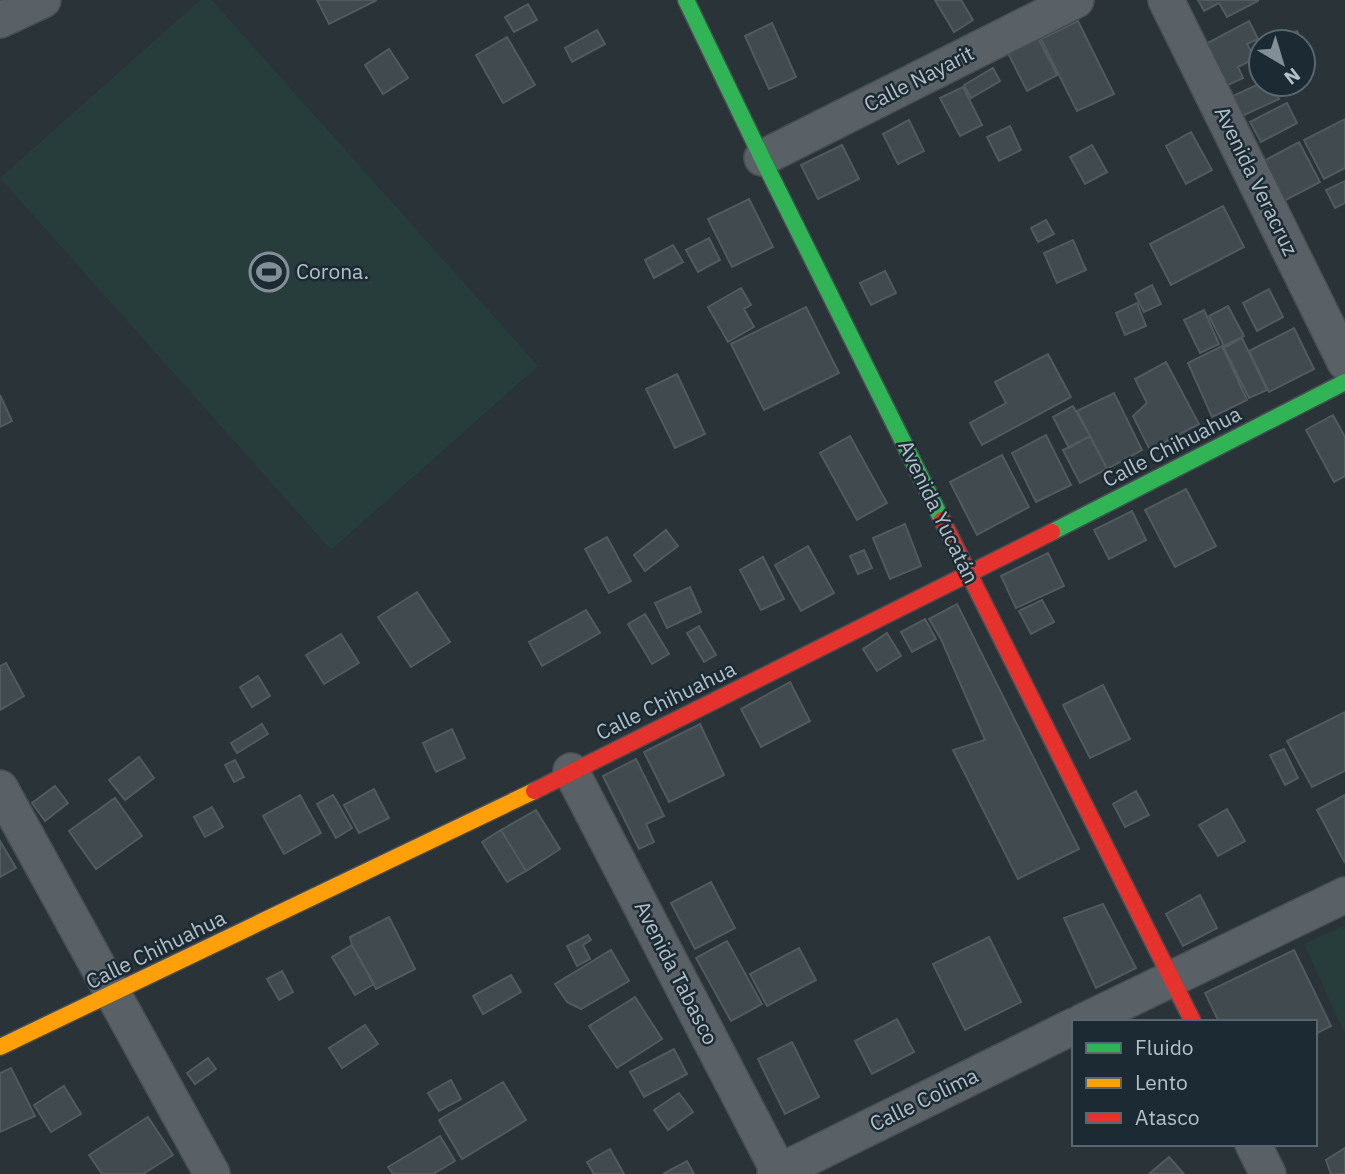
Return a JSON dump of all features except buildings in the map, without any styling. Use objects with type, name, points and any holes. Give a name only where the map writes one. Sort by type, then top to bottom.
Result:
[{"type":"street","points":[[0,20],[43,0]]},
{"type":"street","name":"Avenida Yucatán","points":[[687,0],[762,159],[1192,1020]]},
{"type":"street","name":"Calle Nayarit","points":[[762,159],[1076,0]]},
{"type":"street","name":"Avenida Veracruz","points":[[1166,0],[1345,362]]},
{"type":"street","name":"Calle Chihuahua","points":[[0,1047],[571,771],[969,574],[1345,382]]},
{"type":"street","name":"Avenida Tabasco","points":[[571,771],[778,1173]]},
{"type":"street","points":[[0,788],[212,1174]]},
{"type":"street","points":[[1086,1020],[1345,895]]},
{"type":"street","name":"Calle Colima","points":[[778,1173],[1072,1027]]},
{"type":"street","points":[[1254,1146],[1268,1174]]},
{"type":"green space","name":"Corona.","points":[[200,0],[212,0],[538,366],[331,550],[0,178]]},
{"type":"green space","points":[[1345,925],[1345,1032],[1344,1032],[1304,944]]},
{"type":"traffic: fast","points":[[686,0],[942,520]]},
{"type":"traffic: fast","points":[[1052,532],[1345,382]]},
{"type":"traffic: slow","points":[[0,1047],[534,791]]},
{"type":"traffic: jam","points":[[942,520],[1192,1020]]},
{"type":"traffic: jam","points":[[534,791],[1052,532]]},
{"type":"place","name":"Corona.","points":[[269,272]]}]
